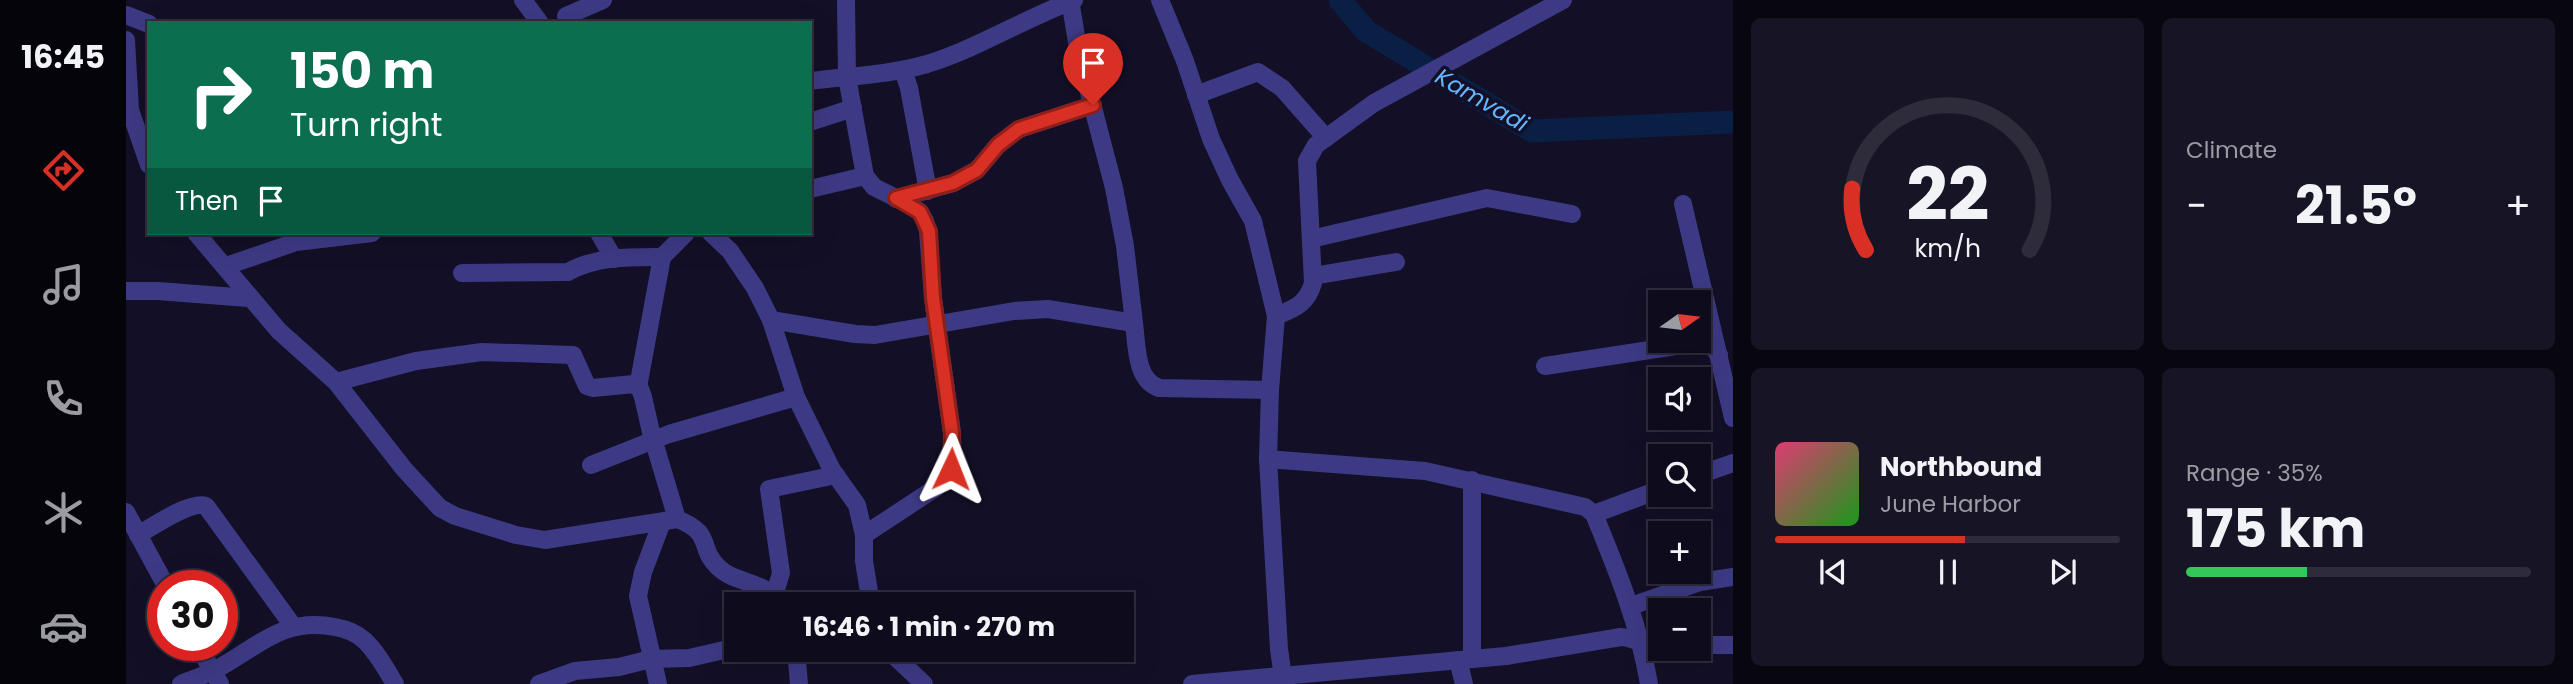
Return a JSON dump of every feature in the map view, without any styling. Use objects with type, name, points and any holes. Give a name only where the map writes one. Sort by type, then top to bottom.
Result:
[{"type":"street","points":[[523,0],[539,21]]},
{"type":"street","points":[[566,13],[603,0]]},
{"type":"street","points":[[846,0],[847,77],[865,176],[874,187],[920,212],[929,231],[933,298],[952,433],[951,469],[947,477],[864,535]]},
{"type":"street","points":[[1160,0],[1216,149],[1253,221],[1276,316],[1268,459],[1283,680]]},
{"type":"street","points":[[1276,316],[1301,305],[1310,292],[1313,276],[1307,161],[1316,145],[1374,103],[1563,0]]},
{"type":"street","points":[[812,81],[903,70],[958,52],[1071,1],[1079,54],[1114,188],[1125,246],[1141,371],[1151,385],[1159,388],[1270,390]]},
{"type":"street","points":[[126,15],[147,23]]},
{"type":"street","points":[[126,40],[130,110],[147,160]]},
{"type":"street","points":[[903,70],[909,88],[928,191]]},
{"type":"street","points":[[1196,95],[1258,72],[1282,88],[1326,138]]},
{"type":"street","points":[[896,198],[953,183],[977,170],[998,145],[1019,129],[1093,105]]},
{"type":"street","points":[[812,121],[853,108]]},
{"type":"street","points":[[812,189],[865,176]]},
{"type":"street","points":[[1311,239],[1487,198],[1572,214]]},
{"type":"street","points":[[1683,204],[1733,418]]},
{"type":"street","points":[[198,235],[226,266],[248,298],[279,331],[336,382],[404,469],[440,508],[455,516],[516,535],[545,540],[669,521],[696,528],[716,566],[759,585],[767,592]]},
{"type":"street","points":[[226,266],[296,242],[355,235]]},
{"type":"street","points":[[600,235],[614,259]]},
{"type":"street","points":[[638,387],[662,257],[685,235]]},
{"type":"street","points":[[713,235],[730,251],[755,288],[771,320],[796,397],[836,475],[857,505],[864,535],[864,561],[869,592]]},
{"type":"street","points":[[462,273],[568,272],[582,264],[614,259],[662,257]]},
{"type":"street","points":[[1313,276],[1396,262]]},
{"type":"street","points":[[126,291],[248,298]]},
{"type":"street","points":[[771,320],[875,335],[1014,311],[1048,309],[1134,323]]},
{"type":"street","points":[[1545,366],[1702,342],[1710,344],[1719,355]]},
{"type":"street","points":[[336,382],[416,361],[482,352],[573,355],[587,386],[593,388],[634,384],[638,387],[643,397],[669,521],[639,583],[640,607],[658,684]]},
{"type":"street","points":[[591,466],[689,427],[796,397]]},
{"type":"street","points":[[1268,459],[1425,471],[1585,507],[1594,514],[1631,606],[1642,644],[1649,684]]},
{"type":"street","points":[[1711,471],[1733,463]]},
{"type":"street","points":[[778,592],[781,573],[769,489],[836,475]]},
{"type":"street","points":[[1461,683],[1465,660],[1472,480]]},
{"type":"street","points":[[1594,514],[1648,494]]},
{"type":"street","points":[[138,535],[191,506],[206,506],[293,626]]},
{"type":"street","points":[[126,512],[157,570]]},
{"type":"street","points":[[1631,606],[1700,582],[1733,577]]},
{"type":"street","points":[[181,684],[216,678],[267,638],[293,626],[323,625],[348,629],[361,637],[374,650],[395,684]]},
{"type":"street","points":[[1192,684],[1283,680],[1506,656],[1628,637],[1648,645]]},
{"type":"street","points":[[1711,645],[1733,645]]},
{"type":"street","points":[[540,684],[575,671],[620,667],[651,659],[689,658],[724,650]]},
{"type":"street","points":[[206,661],[216,678]]},
{"type":"street","points":[[797,662],[799,684]]},
{"type":"street","points":[[901,662],[924,684]]},
{"type":"waterway","name":"Kamvadi","points":[[1340,0],[1366,31],[1532,131],[1733,122]]},
{"type":"route","points":[[951,469],[952,433],[933,298],[929,231],[920,212],[896,198],[953,183],[977,170],[998,145],[1019,129],[1093,105]]}]
